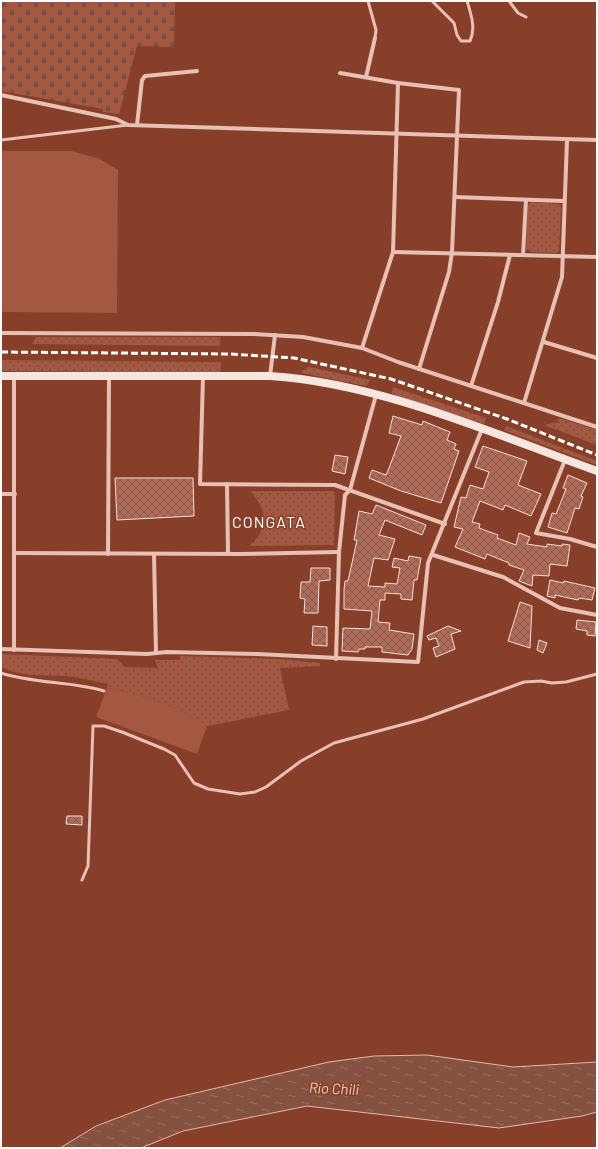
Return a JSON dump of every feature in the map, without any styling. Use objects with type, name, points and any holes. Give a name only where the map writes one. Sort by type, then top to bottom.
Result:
[{"type":"street","points":[[366,77],[375,38]]},
{"type":"street","points":[[137,125],[142,80],[145,76],[197,72]]},
{"type":"street","points":[[340,72],[398,83],[459,90],[452,252],[449,272],[419,369]]},
{"type":"street","points":[[362,348],[393,252],[398,83]]},
{"type":"street","points":[[1,95],[116,120],[128,125],[597,140]]},
{"type":"street","points":[[524,403],[544,342],[562,277],[567,140]]},
{"type":"street","points":[[455,197],[564,201]]},
{"type":"street","points":[[523,255],[526,200]]},
{"type":"street","points":[[393,252],[452,252],[597,257]]},
{"type":"street","points":[[471,386],[498,302],[510,255]]},
{"type":"street","points":[[1,333],[275,335],[303,337],[362,348],[419,369],[597,427]]},
{"type":"street","points":[[270,376],[275,335]]},
{"type":"street","points":[[544,342],[597,357]]},
{"type":"street","points":[[1,376],[203,378],[270,376],[299,378],[376,395],[482,429],[597,471]]},
{"type":"street","points":[[14,376],[14,650]]},
{"type":"street","points":[[108,554],[109,377]]},
{"type":"street","points":[[203,378],[200,484],[332,485],[445,524]]},
{"type":"street","points":[[336,659],[339,552],[345,495],[350,490],[376,395]]},
{"type":"street","points":[[1,649],[257,654],[418,662],[428,563],[433,555],[482,429]]},
{"type":"street","points":[[565,460],[536,533],[570,539],[597,547]]},
{"type":"street","points":[[227,484],[228,554]]},
{"type":"street","points":[[1,494],[15,494]]},
{"type":"street","points":[[15,553],[228,554],[339,552]]},
{"type":"street","points":[[154,554],[156,653]]},
{"type":"street","points":[[433,555],[504,577],[560,608],[597,615]]},
{"type":"lane","points":[[368,1],[376,30],[375,38]]},
{"type":"lane","points":[[432,1],[454,23],[457,35],[462,41],[470,41],[473,35],[473,26],[467,1]]},
{"type":"lane","points":[[509,1],[518,13],[526,17]]},
{"type":"lane","points":[[1,140],[128,125]]},
{"type":"lane","points":[[1,673],[20,678],[84,685],[104,691]]},
{"type":"lane","points":[[82,880],[88,866],[93,726],[104,726],[122,732],[175,755],[194,783],[208,789],[240,794],[255,792],[266,787],[301,761],[344,740],[423,718],[524,682],[566,682],[597,674]]},
{"type":"green space","points":[[1,1],[175,1],[174,47],[137,46],[119,114],[103,112],[103,109],[1,91]]},
{"type":"green space","points":[[1,151],[71,151],[100,159],[118,170],[117,313],[1,312]]},
{"type":"green space","points":[[532,202],[558,204],[561,206],[559,250],[557,253],[531,252],[526,249],[528,205]]},
{"type":"green space","points":[[36,337],[220,337],[220,346],[32,344]]},
{"type":"green space","points":[[1,360],[221,362],[220,373],[1,371]]},
{"type":"green space","points":[[309,367],[370,380],[366,386],[302,373],[302,371]]},
{"type":"green space","points":[[393,387],[486,418],[484,424],[392,394]]},
{"type":"green space","points":[[559,418],[597,430],[597,445],[544,425],[557,422]]},
{"type":"green space","points":[[506,426],[597,461],[597,465],[504,430]]},
{"type":"green space","points":[[250,491],[333,491],[335,493],[334,545],[249,546],[256,540],[260,533],[264,519],[260,505]]},
{"type":"green space","points":[[1,654],[117,659],[125,667],[158,668],[155,660],[180,660],[180,656],[278,659],[320,663],[320,666],[280,668],[289,710],[207,726],[184,712],[159,702],[134,694],[107,688],[108,684],[76,677],[33,675],[9,670],[1,667]]},
{"type":"green space","points":[[107,688],[134,694],[159,702],[184,712],[207,726],[197,754],[96,717]]},
{"type":"water","name":"Río Chili","points":[[427,1055],[513,1067],[597,1062],[597,1112],[582,1116],[499,1128],[307,1106],[183,1131],[141,1148],[60,1148],[96,1126],[165,1100],[329,1062],[374,1056]]},
{"type":"building","points":[[393,416],[422,425],[423,421],[450,432],[447,440],[456,444],[454,449],[459,451],[441,503],[401,491],[369,478],[372,470],[386,475],[389,468],[401,436],[389,433]]},
{"type":"building","points":[[483,446],[527,461],[518,485],[541,494],[531,516],[505,505],[503,510],[480,501],[472,522],[480,524],[479,528],[498,535],[497,538],[516,545],[519,533],[530,537],[527,544],[547,547],[547,544],[562,546],[562,544],[570,545],[567,566],[550,564],[549,576],[533,575],[532,586],[519,581],[524,570],[509,565],[509,563],[487,554],[485,559],[455,547],[463,529],[454,527],[461,497],[466,498],[470,485],[483,489],[489,472],[475,467]]},
{"type":"building","points":[[335,455],[348,457],[345,474],[332,471]]},
{"type":"building","points":[[568,475],[587,483],[581,496],[583,497],[579,509],[575,508],[567,533],[548,527],[552,513],[556,514],[566,489],[563,488]]},
{"type":"building","points":[[115,478],[193,478],[194,516],[117,520]]},
{"type":"building","points":[[376,505],[426,525],[422,535],[385,520],[379,535],[395,539],[388,560],[374,558],[368,586],[385,587],[385,583],[397,584],[400,568],[392,567],[394,558],[408,561],[409,556],[421,558],[417,580],[414,580],[412,600],[401,599],[401,594],[385,593],[385,600],[380,600],[378,622],[390,623],[389,630],[414,634],[412,649],[408,655],[382,652],[382,647],[365,647],[365,649],[359,649],[358,652],[342,651],[343,628],[370,629],[372,611],[344,609],[344,590],[345,581],[348,581],[357,540],[354,540],[359,511],[372,514]]},
{"type":"building","points":[[311,568],[330,568],[330,580],[319,581],[318,613],[304,613],[305,599],[300,598],[301,582],[310,582]]},
{"type":"building","points":[[550,580],[563,583],[564,581],[595,588],[592,600],[579,598],[578,600],[555,595],[555,598],[547,596]]},
{"type":"building","points":[[520,602],[532,606],[530,648],[508,641]]},
{"type":"building","points":[[577,620],[596,622],[595,636],[587,635],[587,631],[576,629]]},
{"type":"building","points":[[313,626],[327,627],[327,646],[312,645]]},
{"type":"building","points":[[448,626],[461,631],[451,634],[455,649],[436,657],[433,648],[439,646],[436,638],[429,640],[427,636]]},
{"type":"building","points":[[539,640],[547,643],[543,653],[537,650]]},
{"type":"building","points":[[67,816],[82,816],[82,825],[66,824]]},
{"type":"railway","points":[[1,352],[230,354],[294,358],[391,379],[507,419],[597,455]]},
{"type":"district","name":"CONGATA","points":[[269,521]]}]
